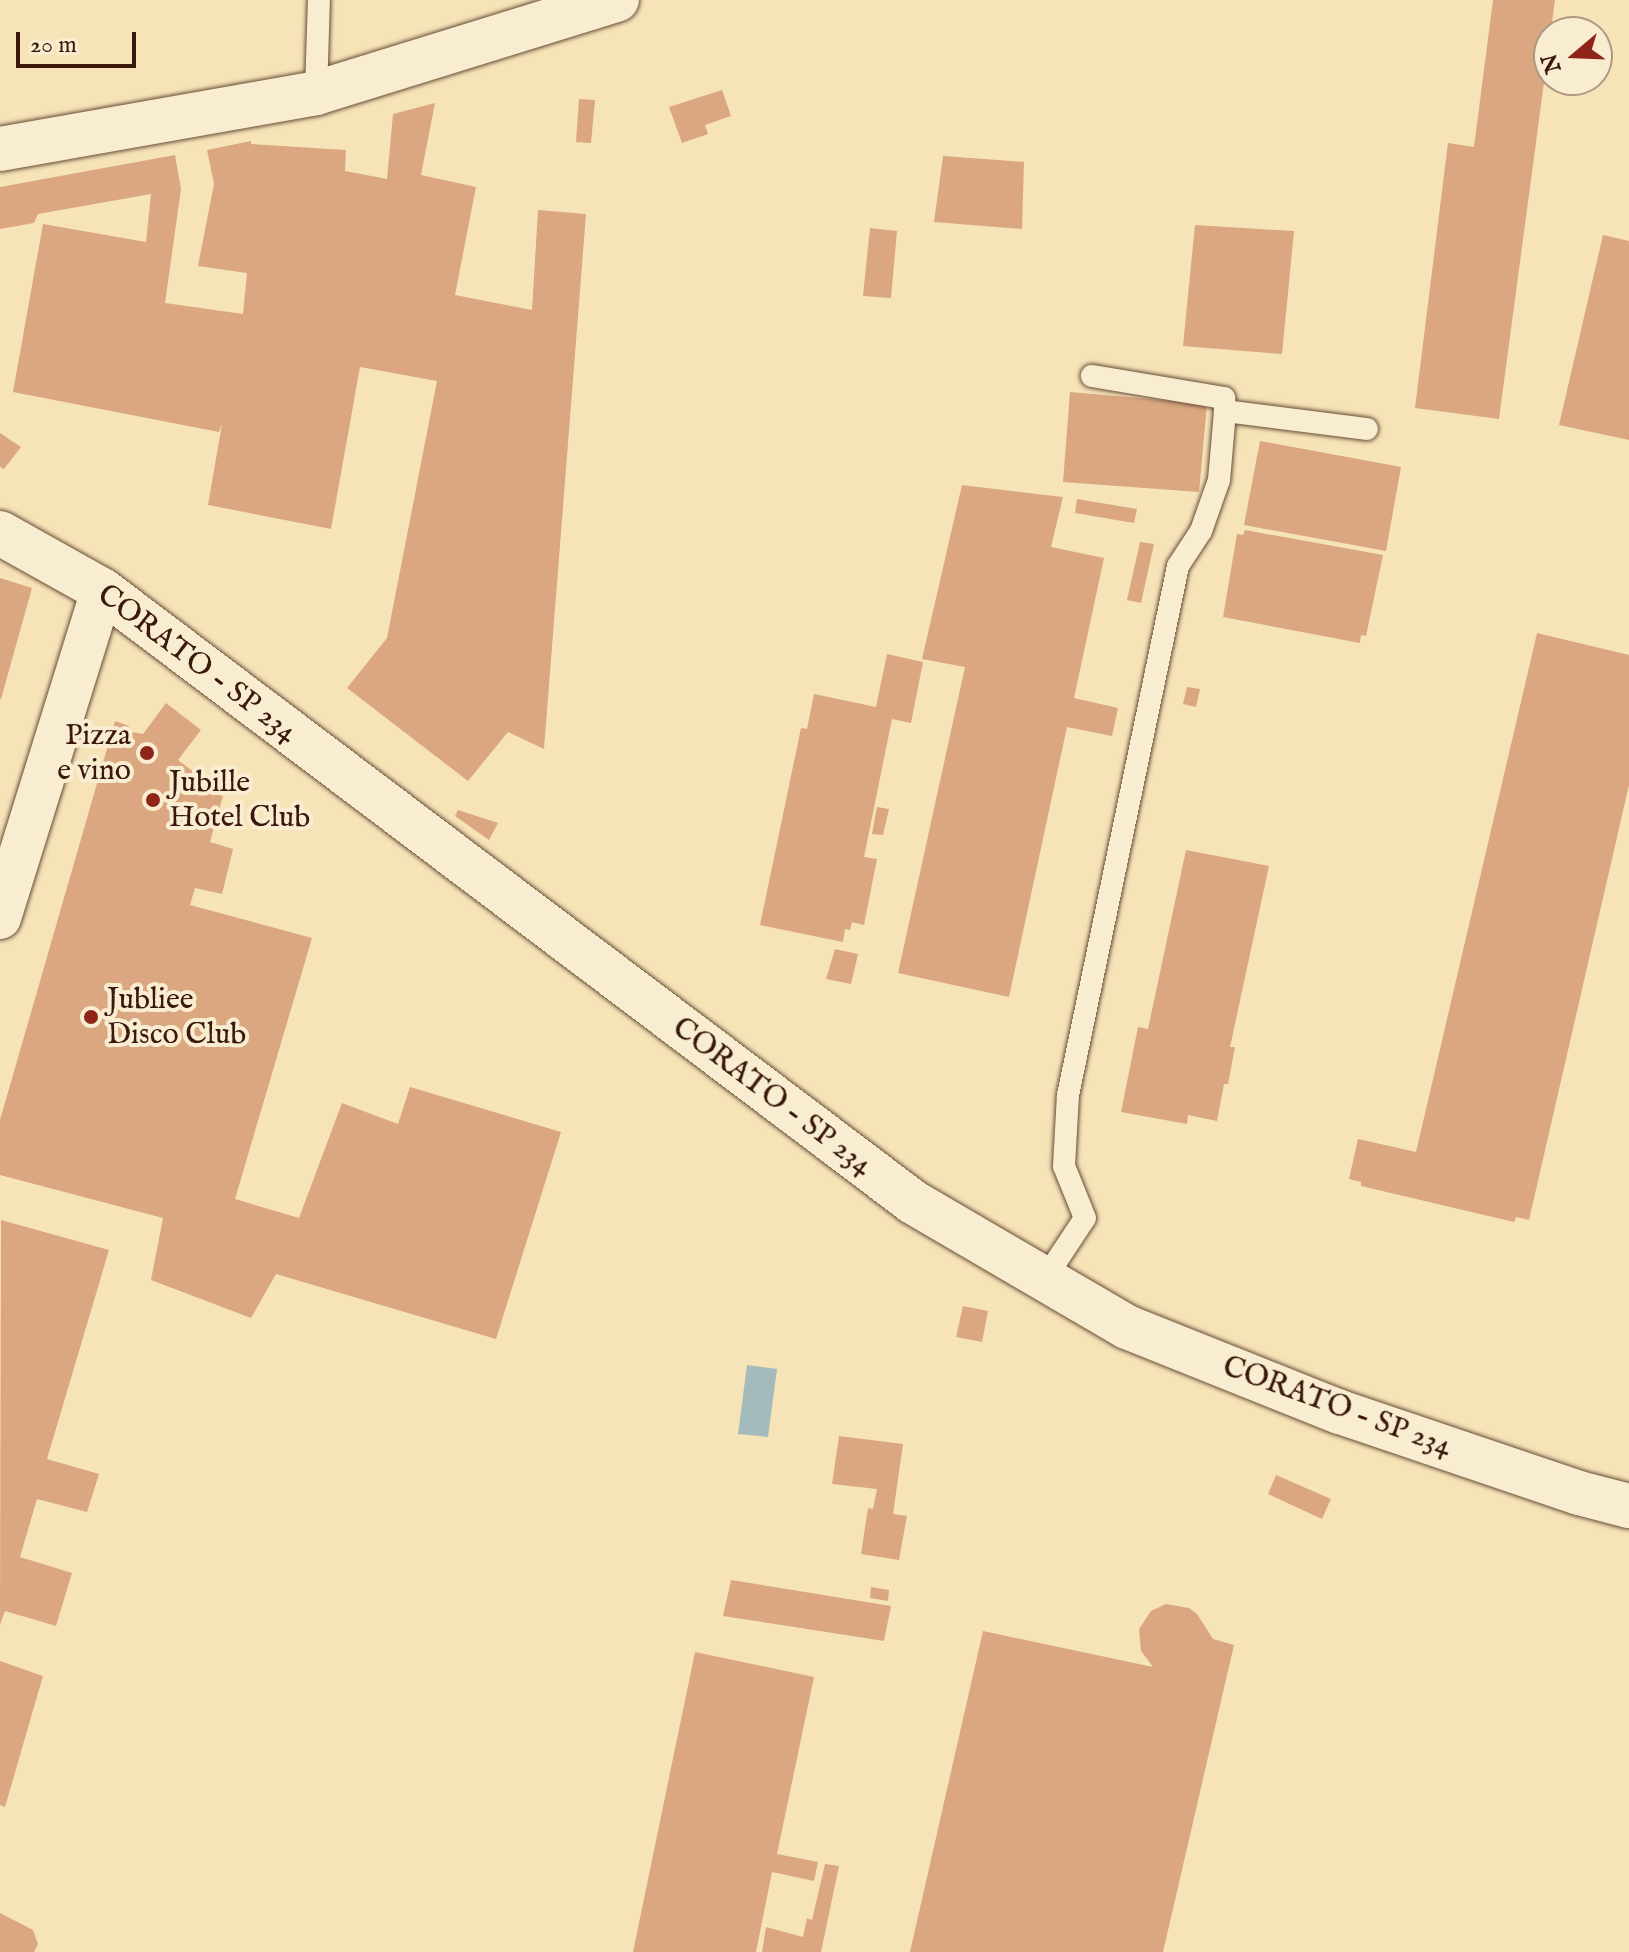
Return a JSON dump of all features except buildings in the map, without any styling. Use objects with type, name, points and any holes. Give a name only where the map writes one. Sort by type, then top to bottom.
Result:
[{"type":"main road","points":[[0,149],[316,93],[617,0]]},
{"type":"main road","name":"CORATO - SP 234","points":[[0,533],[102,590],[913,1202],[1127,1327],[1340,1412],[1579,1493],[1629,1506]]},
{"type":"street","points":[[0,918],[102,590]]},
{"type":"lane","points":[[316,93],[319,0]]},
{"type":"lane","points":[[1044,1280],[1085,1218],[1064,1166],[1068,1095],[1178,566],[1201,531],[1219,480],[1225,411],[1224,398],[1092,376]]},
{"type":"lane","points":[[1225,411],[1367,429]]},
{"type":"water","points":[[747,1365],[777,1369],[768,1437],[738,1434]]},
{"type":"place","name":"Pizza e vino","points":[[147,753]]},
{"type":"place","name":"Jubille Hotel Club","points":[[153,800]]},
{"type":"place","name":"Jubliee Disco Club","points":[[91,1017]]}]
